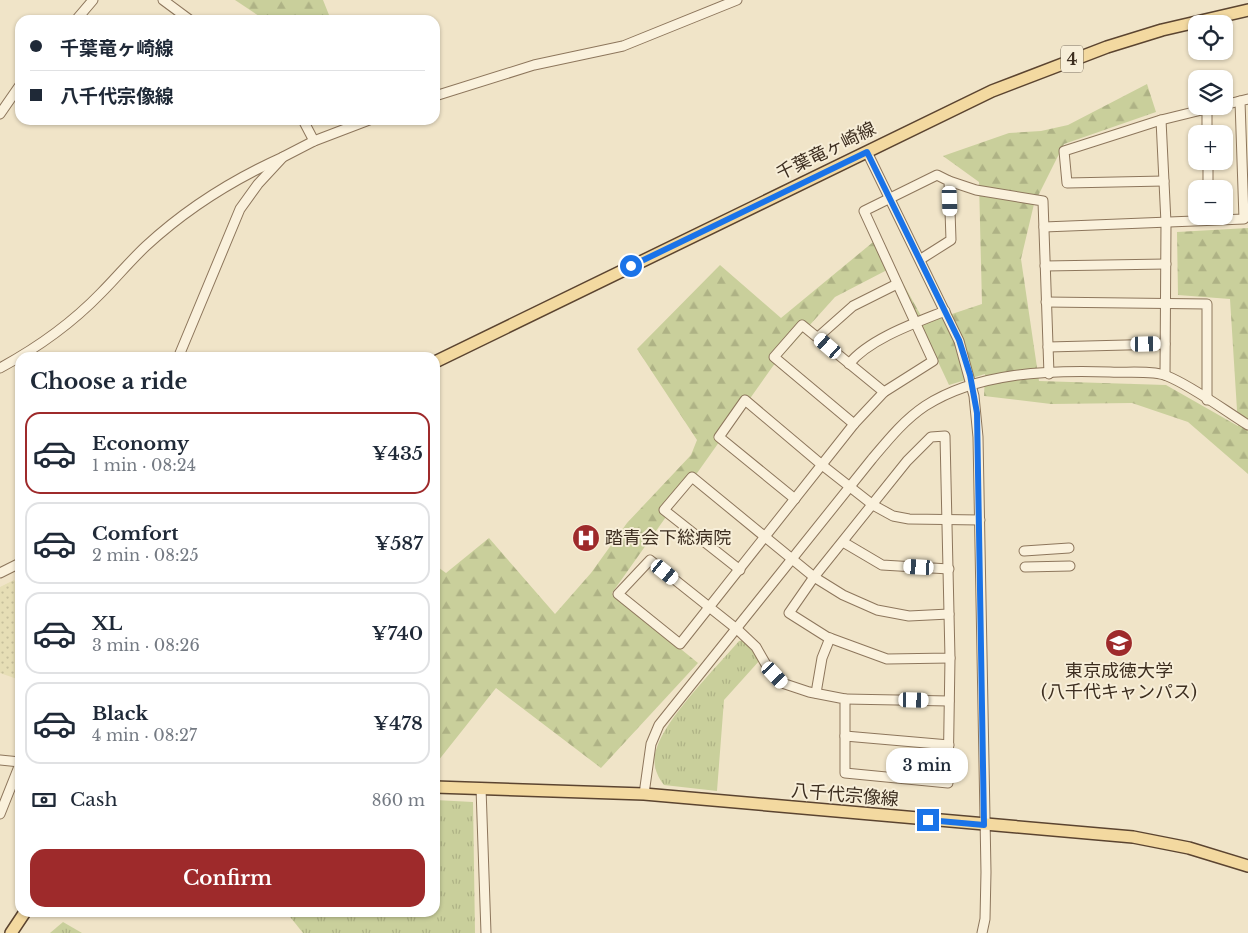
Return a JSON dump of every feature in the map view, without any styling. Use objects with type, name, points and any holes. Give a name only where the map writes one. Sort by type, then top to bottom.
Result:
[{"type":"main road","name":"千葉竜ヶ崎線","points":[[440,360],[992,91],[1075,58],[1162,30],[1248,10]]},
{"type":"main road","name":"八千代宗像線","points":[[440,787],[644,794],[1132,837],[1164,842],[1248,866]]},
{"type":"main road","points":[[12,933],[22,917]]},
{"type":"street","points":[[80,15],[93,0]]},
{"type":"street","points":[[163,0],[183,15]]},
{"type":"street","points":[[440,94],[534,65],[623,46],[737,0]]},
{"type":"street","points":[[0,114],[15,93]]},
{"type":"street","points":[[1233,219],[1244,219],[1246,197],[1244,100]]},
{"type":"street","points":[[1164,181],[1067,183],[1064,151],[1188,114]]},
{"type":"street","points":[[1162,120],[1166,223],[1165,375]]},
{"type":"street","points":[[306,125],[314,141]]},
{"type":"street","points":[[28,352],[80,312],[146,246],[238,179],[314,141],[356,125]]},
{"type":"street","points":[[867,152],[892,199],[959,340],[971,384],[978,429],[985,919],[982,933]]},
{"type":"street","points":[[180,352],[240,209],[258,184],[283,157]]},
{"type":"street","points":[[949,701],[845,699],[782,683],[768,668],[756,647],[738,630],[709,608],[650,560],[618,594],[680,644],[709,608],[740,570],[854,424],[884,392],[933,361],[864,211],[892,199],[937,175],[976,190],[1042,201],[1049,374]]},
{"type":"street","points":[[921,259],[951,240],[949,181]]},
{"type":"street","points":[[1044,227],[1166,223],[1188,220]]},
{"type":"street","points":[[1045,266],[1166,264]]},
{"type":"street","points":[[818,337],[853,306],[897,284]]},
{"type":"street","points":[[1046,302],[1207,304],[1207,400]]},
{"type":"street","points":[[849,364],[858,353],[916,323],[945,311]]},
{"type":"street","points":[[854,424],[774,357],[802,325],[884,392]]},
{"type":"street","points":[[1048,347],[1166,344]]},
{"type":"street","points":[[0,368],[15,359]]},
{"type":"street","points":[[644,794],[649,753],[659,725],[738,630],[872,459],[907,420],[946,394],[971,384],[1021,375],[1094,372],[1165,375],[1248,425]]},
{"type":"street","points":[[795,499],[719,437],[745,400],[851,488],[893,516],[909,519],[980,520]]},
{"type":"street","points":[[845,699],[845,773],[948,783],[950,658],[945,436],[931,438],[907,461],[874,505],[814,577],[789,614],[830,638],[887,659],[950,658]]},
{"type":"street","points":[[740,570],[664,510],[692,477],[814,577],[843,595],[877,610],[909,616],[949,614]]},
{"type":"street","points":[[843,542],[882,565],[949,569]]},
{"type":"street","points":[[1024,551],[1069,548]]},
{"type":"street","points":[[0,573],[15,566]]},
{"type":"street","points":[[1025,567],[1070,566]]},
{"type":"street","points":[[816,693],[822,658],[830,638]]},
{"type":"street","points":[[845,736],[949,745]]},
{"type":"street","points":[[0,760],[15,762]]},
{"type":"street","points":[[0,814],[15,776]]},
{"type":"street","points":[[481,788],[486,933]]},
{"type":"shaded area","points":[[14,580],[15,582],[15,678],[0,673],[0,587]]},
{"type":"green space","points":[[235,0],[323,0],[329,15],[258,15]]},
{"type":"green space","points":[[1147,84],[1156,112],[1064,144],[1034,204],[1021,259],[1039,381],[1166,385],[1238,426],[1230,299],[1178,295],[1177,232],[1248,228],[1248,474],[1188,422],[1132,403],[1051,404],[984,396],[985,374],[949,385],[925,334],[887,270],[835,297],[773,366],[612,593],[698,663],[601,768],[496,688],[440,758],[440,569],[446,573],[489,538],[555,614],[591,573],[627,523],[691,455],[697,440],[637,349],[720,265],[781,318],[878,238],[925,323],[982,304],[979,182],[943,156],[1009,133],[1041,131],[1068,125]]},
{"type":"green space","points":[[744,640],[760,660],[724,700],[717,791],[664,785],[657,773],[655,764],[656,750],[661,737],[693,693],[739,641]]},
{"type":"green space","points":[[440,800],[473,802],[475,933],[303,933],[290,917],[440,917]]},
{"type":"green space","points":[[63,922],[82,933],[50,933]]},
{"type":"place","name":"踏青会下総病院","points":[[586,538]]},
{"type":"place","name":"東京成徳大学 (八千代キャンパス)","points":[[1119,643]]},
{"type":"route","points":[[631,266],[867,152],[892,199],[959,340],[970,375],[977,413],[984,825],[928,820]]}]
